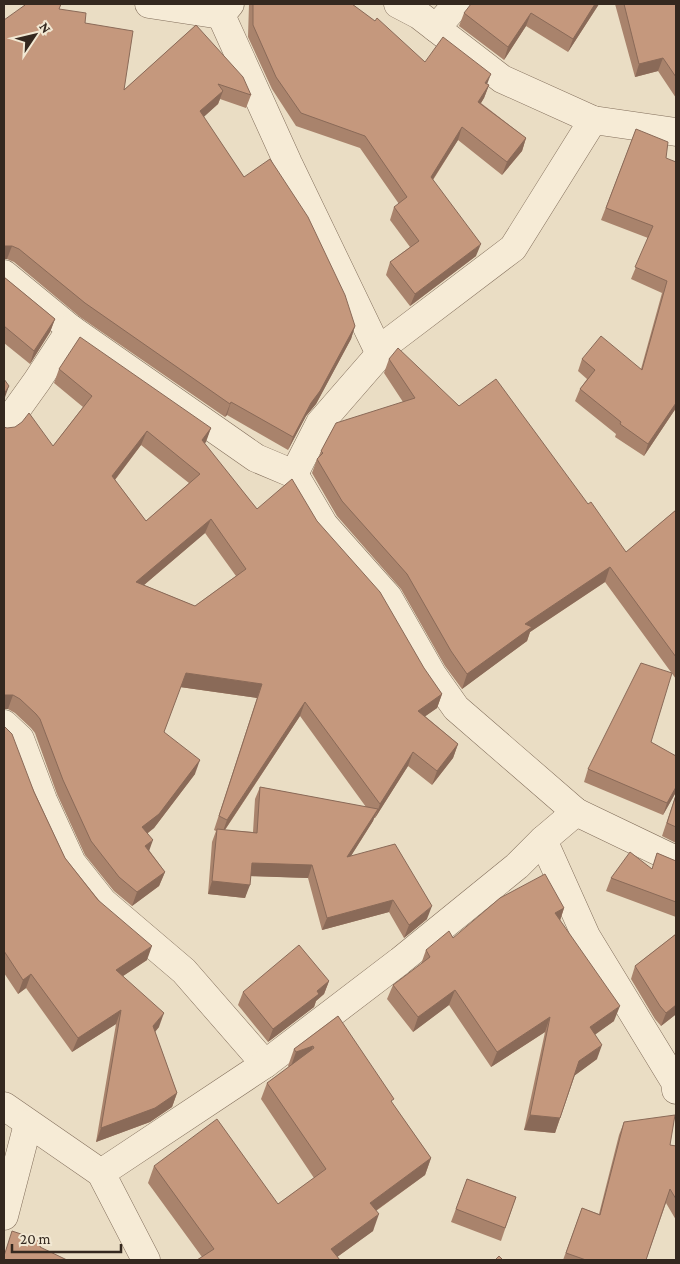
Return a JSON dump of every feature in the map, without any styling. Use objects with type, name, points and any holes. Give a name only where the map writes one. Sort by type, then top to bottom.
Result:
[{"type":"street","points":[[149,4],[225,9],[288,163],[380,354]]},
{"type":"street","points":[[398,4],[419,15],[502,79],[593,120],[676,132]]},
{"type":"street","points":[[436,28],[457,4]]},
{"type":"street","points":[[294,474],[320,423],[380,354],[388,342],[513,248],[593,120]]},
{"type":"street","points":[[4,274],[71,329],[256,458],[294,474],[324,525],[388,597],[432,674],[456,708],[576,812],[676,860]]},
{"type":"street","points":[[4,427],[71,329]]},
{"type":"street","points":[[4,724],[20,739],[43,800],[72,863],[103,902],[184,971],[265,1064]]},
{"type":"street","points":[[101,1173],[265,1064],[400,961],[517,866],[543,840],[576,812]]},
{"type":"street","points":[[543,840],[586,936],[675,1082],[676,1090]]},
{"type":"street","points":[[4,1106],[101,1173],[146,1260]]},
{"type":"street","points":[[4,1216],[28,1124]]},
{"type":"building","points":[[25,4],[61,4],[59,9],[86,13],[85,23],[133,31],[124,90],[196,25],[243,77],[251,95],[218,84],[223,91],[200,111],[244,177],[270,159],[308,217],[345,295],[355,326],[293,437],[231,402],[230,404],[85,303],[19,249],[12,246],[4,246],[4,20]]},
{"type":"building","points":[[253,4],[352,4],[375,21],[377,18],[425,62],[443,37],[491,74],[485,83],[489,85],[478,102],[526,138],[507,162],[462,127],[431,177],[481,244],[415,294],[390,262],[419,241],[394,207],[407,197],[365,136],[301,113],[276,77],[253,25]]},
{"type":"building","points":[[471,4],[595,4],[573,39],[531,13],[508,47],[464,13]]},
{"type":"building","points":[[624,4],[676,4],[676,77],[663,58],[639,64]]},
{"type":"building","points":[[636,129],[668,142],[666,158],[676,162],[676,403],[648,444],[620,424],[621,422],[580,389],[595,370],[582,359],[601,336],[642,370],[667,281],[635,267],[653,226],[606,208]]},
{"type":"building","points":[[4,277],[55,319],[34,351],[4,326]]},
{"type":"building","points":[[80,337],[211,428],[202,440],[257,509],[292,479],[317,521],[380,592],[424,668],[442,694],[418,711],[458,744],[437,771],[413,752],[380,804],[305,702],[227,820],[219,816],[262,684],[186,673],[164,732],[200,760],[159,814],[142,827],[153,840],[145,846],[165,872],[137,892],[119,877],[91,841],[63,780],[40,719],[20,699],[13,695],[4,696],[4,427],[15,427],[29,413],[53,446],[92,396],[59,369]],"holes":[[[147,431],[200,474],[146,521],[112,476]],[[211,519],[246,569],[195,606],[136,582]]]},
{"type":"building","points":[[398,348],[459,406],[496,379],[588,504],[591,502],[626,552],[676,510],[676,657],[610,567],[525,624],[532,627],[467,674],[451,651],[407,574],[342,501],[317,459],[323,453],[321,451],[336,423],[415,398],[389,359]]},
{"type":"building","points":[[4,379],[9,386],[4,394]]},
{"type":"building","points":[[641,663],[672,673],[651,742],[676,756],[676,787],[667,803],[588,769]]},
{"type":"building","points":[[4,726],[12,734],[34,792],[65,858],[98,900],[152,946],[116,970],[164,1013],[153,1026],[177,1093],[155,1108],[101,1128],[121,1010],[78,1038],[31,974],[23,980],[4,951]]},
{"type":"building","points":[[260,787],[378,809],[347,857],[395,844],[432,906],[409,925],[393,900],[327,918],[312,865],[252,863],[250,885],[212,881],[217,829],[257,833]]},
{"type":"building","points":[[676,795],[676,827],[667,823]]},
{"type":"building","points":[[630,852],[652,869],[657,853],[676,861],[676,902],[611,878]]},
{"type":"building","points":[[545,874],[564,908],[555,913],[620,1006],[590,1027],[602,1045],[579,1061],[560,1118],[530,1115],[550,1017],[497,1052],[455,990],[418,1017],[393,985],[430,957],[426,950],[449,931],[453,938],[500,898]]},
{"type":"building","points":[[676,934],[676,1005],[666,1013],[635,966]]},
{"type":"building","points":[[299,945],[329,981],[317,991],[319,994],[273,1029],[243,992]]},
{"type":"building","points":[[338,1016],[394,1099],[391,1101],[431,1158],[370,1203],[379,1214],[331,1249],[340,1260],[197,1260],[214,1249],[154,1166],[217,1119],[278,1204],[326,1169],[267,1083],[314,1048],[313,1046],[296,1052],[294,1049]]},
{"type":"building","points":[[675,1115],[670,1145],[676,1146],[676,1199],[670,1189],[646,1260],[586,1260],[566,1253],[582,1208],[600,1215],[624,1122]]},
{"type":"building","points":[[467,1179],[516,1197],[505,1228],[456,1209]]},
{"type":"building","points":[[12,1231],[42,1241],[40,1247],[67,1260],[4,1260]]},
{"type":"building","points":[[499,1256],[503,1260],[495,1260]]}]
